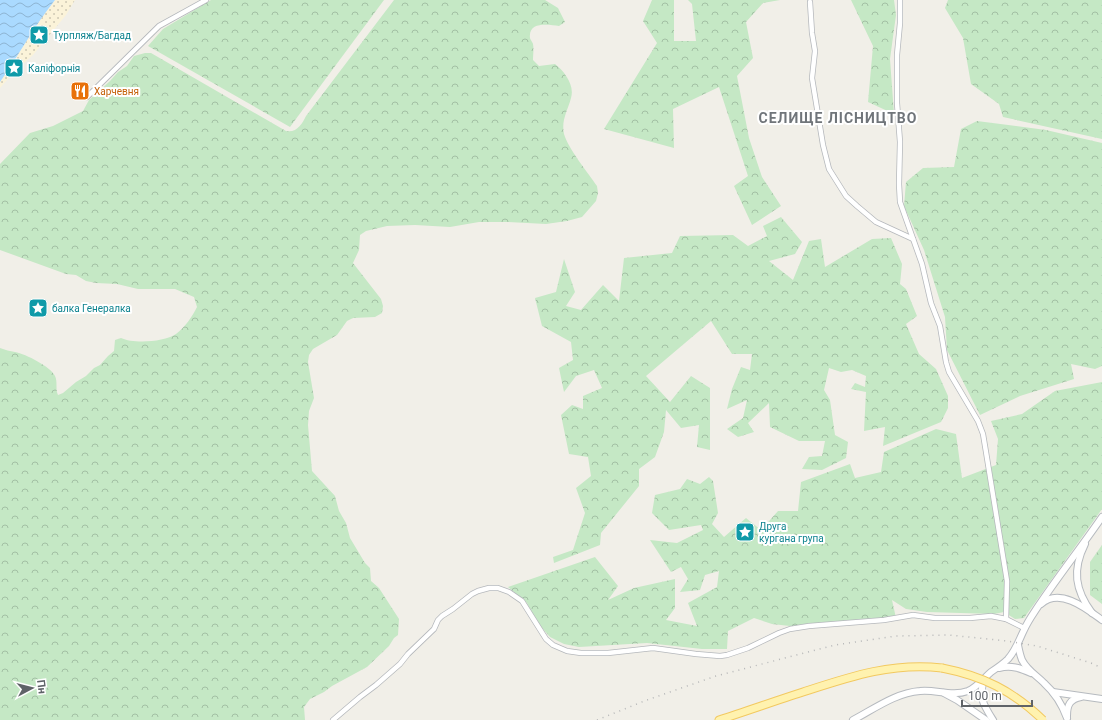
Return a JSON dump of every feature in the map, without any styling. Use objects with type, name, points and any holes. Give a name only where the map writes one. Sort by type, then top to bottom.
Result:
[{"type":"main road","points":[[853,720],[899,695],[922,690],[943,693],[964,692],[970,690],[998,668],[1008,659],[1018,645],[1024,628],[1102,517]]},
{"type":"main road","points":[[1092,532],[1083,549],[1077,574],[1078,586],[1081,595],[1092,613]]},
{"type":"main road","points":[[1036,610],[1044,602],[1054,598],[1062,598],[1080,605],[1102,620]]},
{"type":"main road","points":[[1018,645],[1023,662],[1053,692],[1064,710],[1066,719]]},
{"type":"main road","points":[[719,720],[847,677],[899,667],[919,666],[942,668],[967,674],[996,685],[1011,693],[1043,720]]},
{"type":"main road","points":[[998,668],[1006,666],[1014,667],[1023,669],[1036,676]]},
{"type":"main road","points":[[987,676],[982,684],[981,698],[993,720]]},
{"type":"main road","points":[[1053,692],[1102,699]]},
{"type":"main road","points":[[943,693],[957,700],[986,720]]},
{"type":"main road","points":[[1066,719],[1067,709],[1071,701],[1079,697],[1085,697]]},
{"type":"street","points":[[87,97],[159,26],[206,0]]},
{"type":"street","points":[[900,0],[900,23],[897,55],[900,202],[922,264],[931,302],[940,326],[949,372],[978,422],[982,434],[1007,581],[1006,619]]},
{"type":"street","points":[[810,2],[815,52],[812,78],[823,145],[829,169],[846,196],[876,222],[913,239]]},
{"type":"street","points":[[333,720],[355,700],[376,685],[400,664],[408,654],[434,629],[438,620],[442,616],[472,594],[489,588],[498,588],[508,592],[522,601],[546,639],[553,645],[567,651],[581,653],[608,653],[653,648],[720,656],[748,648],[779,632],[790,629],[884,620],[913,615],[934,618],[970,618],[991,616],[1006,619],[1024,628]]},
{"type":"green space","points":[[211,0],[384,0],[290,127],[148,46],[163,29]]},
{"type":"green space","points":[[394,0],[545,0],[558,8],[565,22],[559,26],[536,26],[530,33],[530,38],[533,43],[533,60],[539,66],[555,64],[562,70],[570,83],[572,93],[563,124],[564,134],[574,153],[597,186],[598,193],[596,201],[582,217],[567,221],[546,224],[479,222],[450,227],[415,225],[387,226],[366,231],[360,235],[359,250],[353,263],[381,299],[383,306],[382,313],[375,317],[353,318],[347,321],[337,335],[313,349],[309,355],[308,362],[314,398],[309,411],[308,425],[312,471],[335,496],[339,511],[346,523],[350,538],[365,563],[370,568],[371,581],[379,588],[399,619],[398,635],[367,667],[310,699],[304,707],[305,720],[0,720],[0,348],[25,355],[38,361],[53,372],[56,378],[58,395],[63,393],[86,376],[94,368],[100,365],[114,351],[115,340],[121,338],[133,341],[149,341],[171,337],[185,325],[197,307],[194,297],[175,289],[138,289],[117,284],[86,281],[76,275],[66,274],[0,250],[0,164],[30,133],[53,126],[83,111],[89,100],[118,72],[127,66],[134,56],[145,53],[151,53],[286,131],[293,131],[301,125],[306,116]]},
{"type":"green space","points":[[652,0],[674,0],[674,41],[696,41],[692,4],[688,0],[780,0],[763,3],[746,22],[753,58],[737,76],[749,138],[762,177],[781,206],[752,225],[734,186],[748,176],[719,87],[673,109],[674,148],[604,129],[657,43],[643,21]]},
{"type":"green space","points":[[851,0],[894,0],[896,15],[890,59],[894,114],[868,102],[873,46]]},
{"type":"green space","points":[[948,0],[1102,0],[1102,139],[1003,117],[999,104],[971,84],[963,38],[945,8]]},
{"type":"green space","points":[[977,121],[1046,130],[1102,143],[1102,366],[1095,369],[1071,364],[1074,379],[1020,396],[980,415],[947,350],[945,317],[924,250],[904,206],[906,182],[923,168],[954,167],[961,129]]},
{"type":"green space","points":[[781,217],[802,242],[795,254],[769,261],[793,280],[809,241],[821,239],[825,267],[872,239],[891,238],[902,264],[900,284],[906,289],[917,316],[906,324],[919,354],[936,369],[948,396],[948,408],[941,422],[883,446],[885,427],[864,431],[866,392],[851,389],[855,383],[865,387],[866,376],[852,370],[841,372],[829,368],[824,390],[830,400],[835,435],[848,442],[846,458],[822,470],[802,469],[809,457],[822,456],[825,441],[799,441],[770,427],[769,403],[748,423],[754,432],[738,437],[727,429],[743,418],[747,400],[727,409],[732,389],[741,367],[750,370],[752,354],[732,354],[711,321],[646,376],[670,402],[691,376],[710,388],[710,450],[697,447],[699,425],[681,428],[666,410],[664,432],[655,457],[639,469],[639,486],[601,533],[600,545],[554,563],[553,557],[573,550],[585,513],[576,488],[591,476],[588,457],[569,454],[561,415],[572,405],[583,409],[583,396],[602,388],[594,370],[576,376],[564,392],[559,368],[573,360],[571,342],[542,326],[535,298],[556,292],[564,259],[575,292],[566,306],[581,310],[603,285],[619,301],[624,258],[672,253],[680,236],[733,235],[748,246],[767,236],[763,226]]},
{"type":"green space","points":[[1102,382],[1102,509],[1024,618],[1015,619],[1004,612],[994,614],[927,612],[906,609],[892,600],[896,618],[799,627],[772,624],[754,618],[728,631],[727,649],[702,649],[647,643],[579,647],[564,644],[550,637],[535,620],[527,603],[508,587],[595,557],[618,586],[608,600],[634,588],[675,579],[675,608],[666,620],[697,626],[688,603],[717,587],[719,571],[705,575],[700,590],[680,592],[688,579],[681,567],[671,572],[650,540],[677,543],[703,530],[701,525],[669,530],[652,513],[655,495],[680,489],[687,479],[700,484],[709,477],[713,481],[718,513],[712,524],[724,537],[746,518],[761,530],[778,511],[798,511],[801,482],[850,464],[855,478],[881,472],[884,452],[936,429],[956,434],[962,478],[996,465],[998,439],[991,421],[1022,414],[1055,391]]},
{"type":"green space","points":[[1102,545],[1102,604],[1090,595],[1090,562]]},
{"type":"sand","name":"Турпляж/Багдад","points":[[55,0],[75,0],[66,15],[33,55],[16,70],[0,88],[0,82],[37,24]]},
{"type":"water","points":[[0,0],[55,0],[40,20],[0,82]]},
{"type":"railway","points":[[597,720],[647,700],[716,676],[835,645],[896,636],[949,635],[1007,641],[1037,646],[1091,663],[1102,668]]},
{"type":"place","name":"Турпляж/Багдад","points":[[39,35]]},
{"type":"place","name":"Каліфорнія","points":[[14,68]]},
{"type":"place","name":"Харчевня","points":[[80,91]]},
{"type":"place","name":"балка Генералка","points":[[38,308]]},
{"type":"place","name":"Друга кургана група","points":[[745,532]]},
{"type":"district","name":"СЕЛИЩЕ ЛІСНИЦТВО","points":[[838,118]]}]
